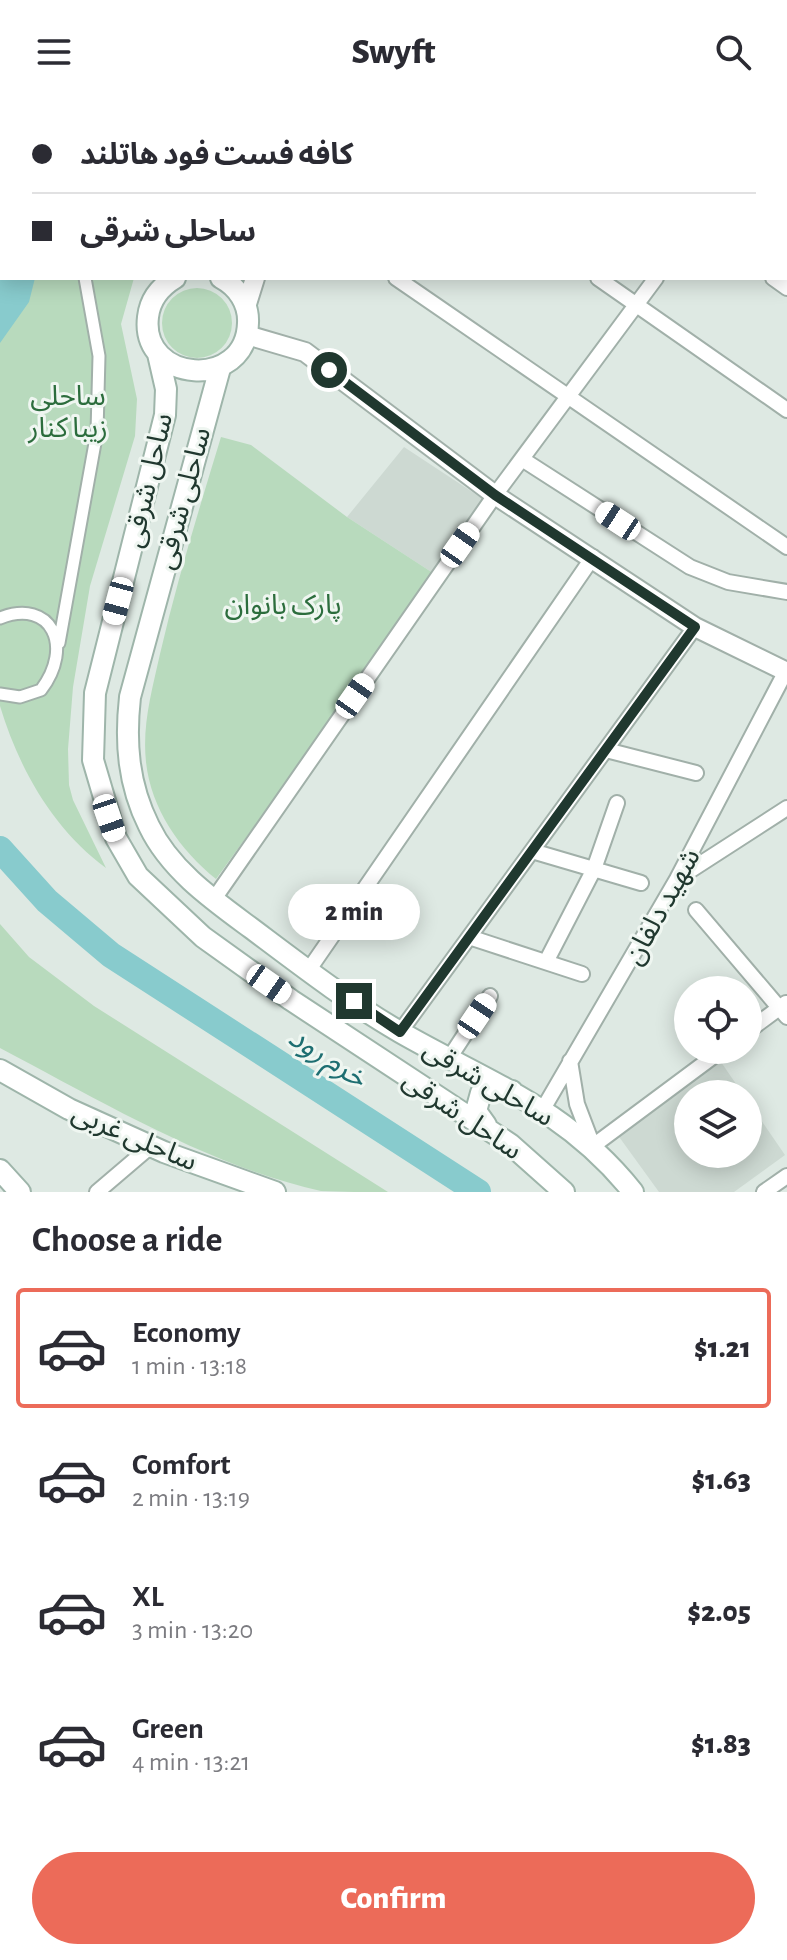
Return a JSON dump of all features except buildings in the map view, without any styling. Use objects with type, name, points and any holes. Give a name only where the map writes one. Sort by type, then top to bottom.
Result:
[{"type":"main road","points":[[158,354],[187,372],[220,368],[232,360],[247,335],[246,307],[241,296],[225,280]]},
{"type":"main road","name":"ساحل شرقی","points":[[164,282],[149,308],[147,324],[166,389],[165,415],[95,693],[93,760],[116,838],[138,876],[203,937],[291,1000],[493,1132],[541,1169],[564,1192]]},
{"type":"main road","name":"ساحلی شرقی","points":[[220,368],[137,663],[126,730],[136,795],[149,827],[185,875],[308,971],[400,1032],[543,1109],[593,1146],[633,1192]]},
{"type":"main road","points":[[434,1093],[465,1095],[472,1089],[474,1080],[454,1059]]},
{"type":"main road","name":"ساحلی غربی","points":[[0,1070],[69,1109],[151,1146],[271,1191]]},
{"type":"main road","points":[[493,1132],[476,1111],[476,1102],[481,1093],[494,1089],[512,1091]]},
{"type":"main road","points":[[0,1170],[20,1192]]},
{"type":"street","points":[[0,694],[20,697],[41,690],[59,660],[59,643],[97,432],[99,356],[85,280]]},
{"type":"street","points":[[246,307],[254,280]]},
{"type":"street","points":[[399,280],[787,547]]},
{"type":"street","points":[[601,280],[787,410]]},
{"type":"street","points":[[214,899],[495,495],[654,280]]},
{"type":"street","points":[[247,335],[305,352],[495,495],[695,627],[786,670]]},
{"type":"street","points":[[522,459],[690,567],[728,582],[787,592]]},
{"type":"street","points":[[308,971],[593,557]]},
{"type":"street","points":[[0,618],[13,613],[32,616],[54,631],[59,643]]},
{"type":"street","points":[[400,1032],[695,627]]},
{"type":"street","name":"شهید دلفان","points":[[543,1109],[600,1017],[677,879],[786,670]]},
{"type":"street","points":[[606,750],[696,773]]},
{"type":"street","points":[[546,962],[594,869],[617,803]]},
{"type":"street","points":[[677,879],[787,808]]},
{"type":"street","points":[[532,851],[641,883]]},
{"type":"street","points":[[696,910],[785,1009],[762,1023]]},
{"type":"street","points":[[469,937],[582,974]]},
{"type":"street","points":[[454,1059],[490,996]]},
{"type":"street","points":[[570,1061],[577,1104],[593,1146],[703,1064]]},
{"type":"street","points":[[97,1192],[151,1146]]},
{"type":"street","points":[[764,1192],[787,1176]]},
{"type":"shaded area","points":[[404,447],[483,499],[436,575],[347,517]]},
{"type":"shaded area","points":[[722,1064],[733,1080],[695,1080]]},
{"type":"shaded area","points":[[674,1095],[674,1168],[762,1168],[762,1121],[785,1155],[734,1192],[659,1192],[617,1134]]},
{"type":"green space","name":"ساحلی زیبا کنار","points":[[0,280],[133,280],[121,324],[137,399],[135,436],[90,586],[73,687],[68,749],[69,785],[73,800],[106,868],[70,835],[40,796],[17,752],[0,706]]},
{"type":"green space","points":[[197,288],[216,294],[226,304],[232,323],[226,342],[216,352],[197,358],[178,352],[168,342],[162,323],[168,304],[178,294]]},
{"type":"green space","name":"پارک بانوان","points":[[221,437],[251,445],[347,517],[436,575],[216,879],[179,842],[161,812],[149,779],[145,735],[148,708],[167,627]]},
{"type":"green space","points":[[0,924],[29,957],[94,1006],[388,1192],[321,1191],[238,1166],[156,1130],[0,1048]]},
{"type":"water","points":[[0,280],[34,280],[29,302],[0,343]]},
{"type":"waterway","name":"خرم رود","points":[[0,849],[47,901],[111,955],[478,1192]]},
{"type":"route","points":[[329,370],[495,495],[695,627],[400,1032],[354,1001]]}]
